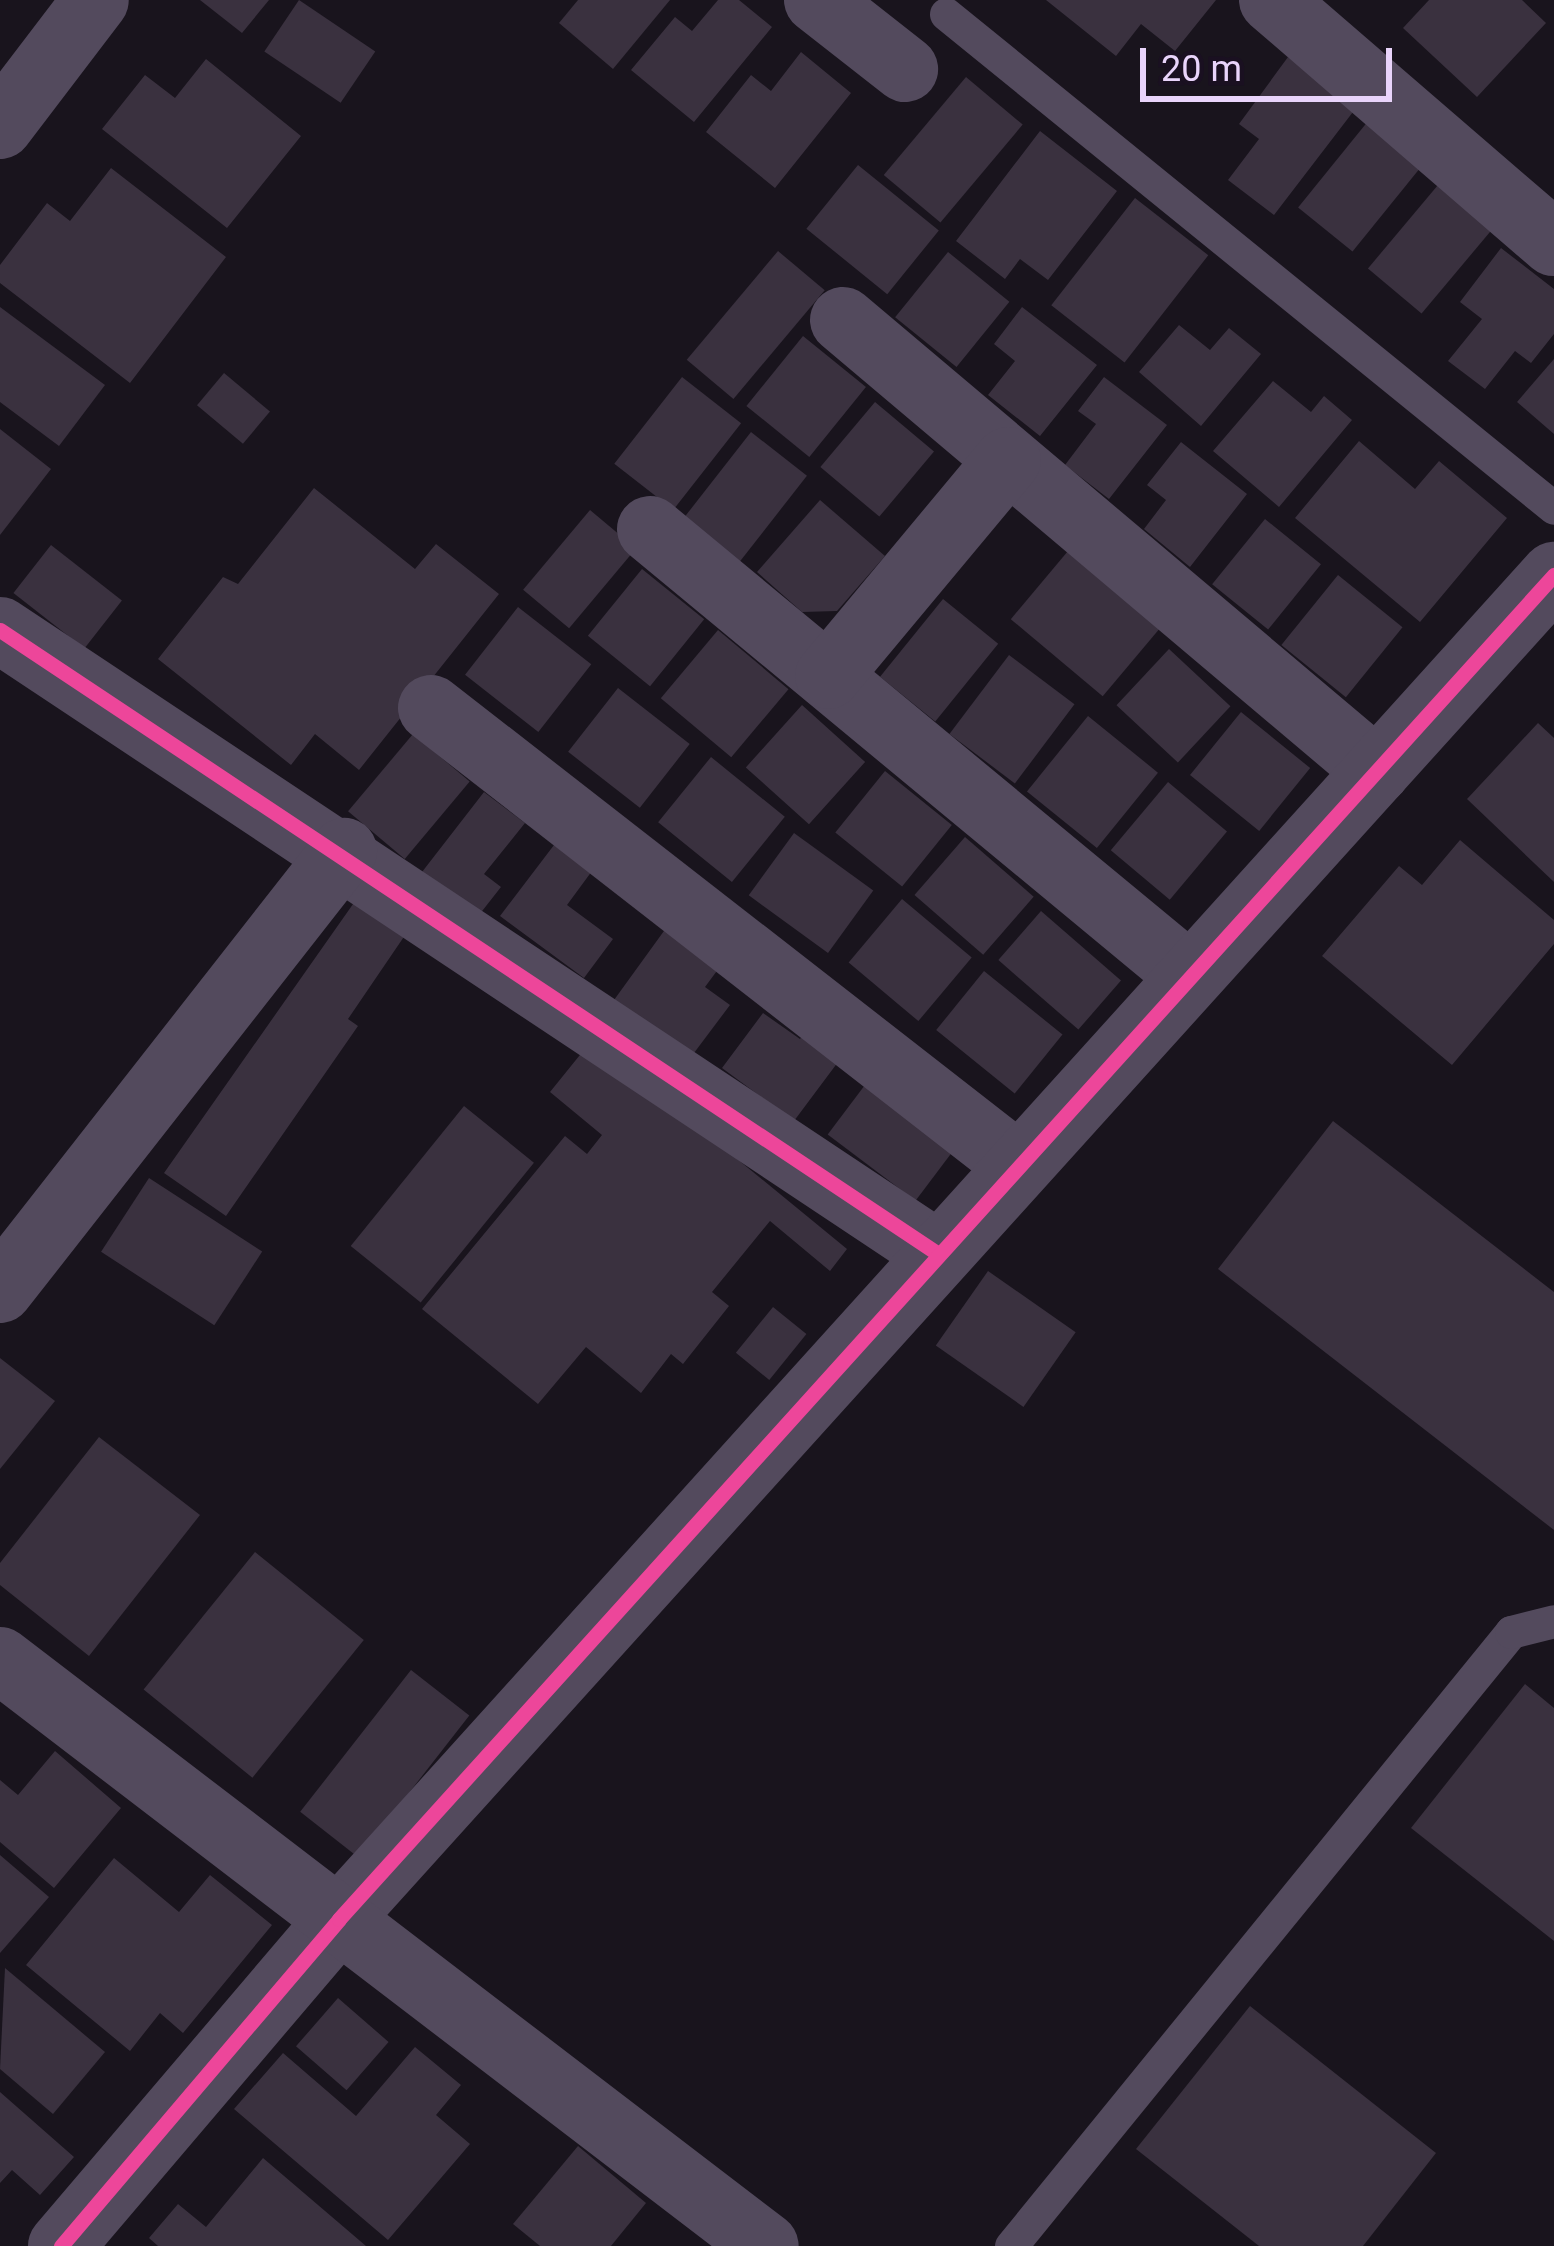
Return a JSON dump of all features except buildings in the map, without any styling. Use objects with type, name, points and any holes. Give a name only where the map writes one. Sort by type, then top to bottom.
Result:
[{"type":"street","points":[[0,126],[96,0]]},
{"type":"street","points":[[817,0],[901,76]]},
{"type":"street","points":[[1272,0],[1554,243]]},
{"type":"street","points":[[843,320],[1377,771]]},
{"type":"street","points":[[828,676],[1008,460]]},
{"type":"street","points":[[650,529],[1190,976]]},
{"type":"street","points":[[61,2246],[339,1918],[1018,1165],[1551,585]]},
{"type":"street","points":[[0,630],[344,851],[938,1253]]},
{"type":"street","points":[[431,708],[1018,1165]]},
{"type":"street","points":[[0,1290],[344,851]]},
{"type":"street","points":[[0,1660],[339,1918],[746,2240]]},
{"type":"lane","points":[[901,76],[951,7],[1554,508]]},
{"type":"lane","points":[[1011,2246],[1510,1632],[1554,1621]]},
{"type":"cycle path","points":[[61,2246],[339,1919],[1554,575]]},
{"type":"cycle path","points":[[0,630],[937,1253]]}]
